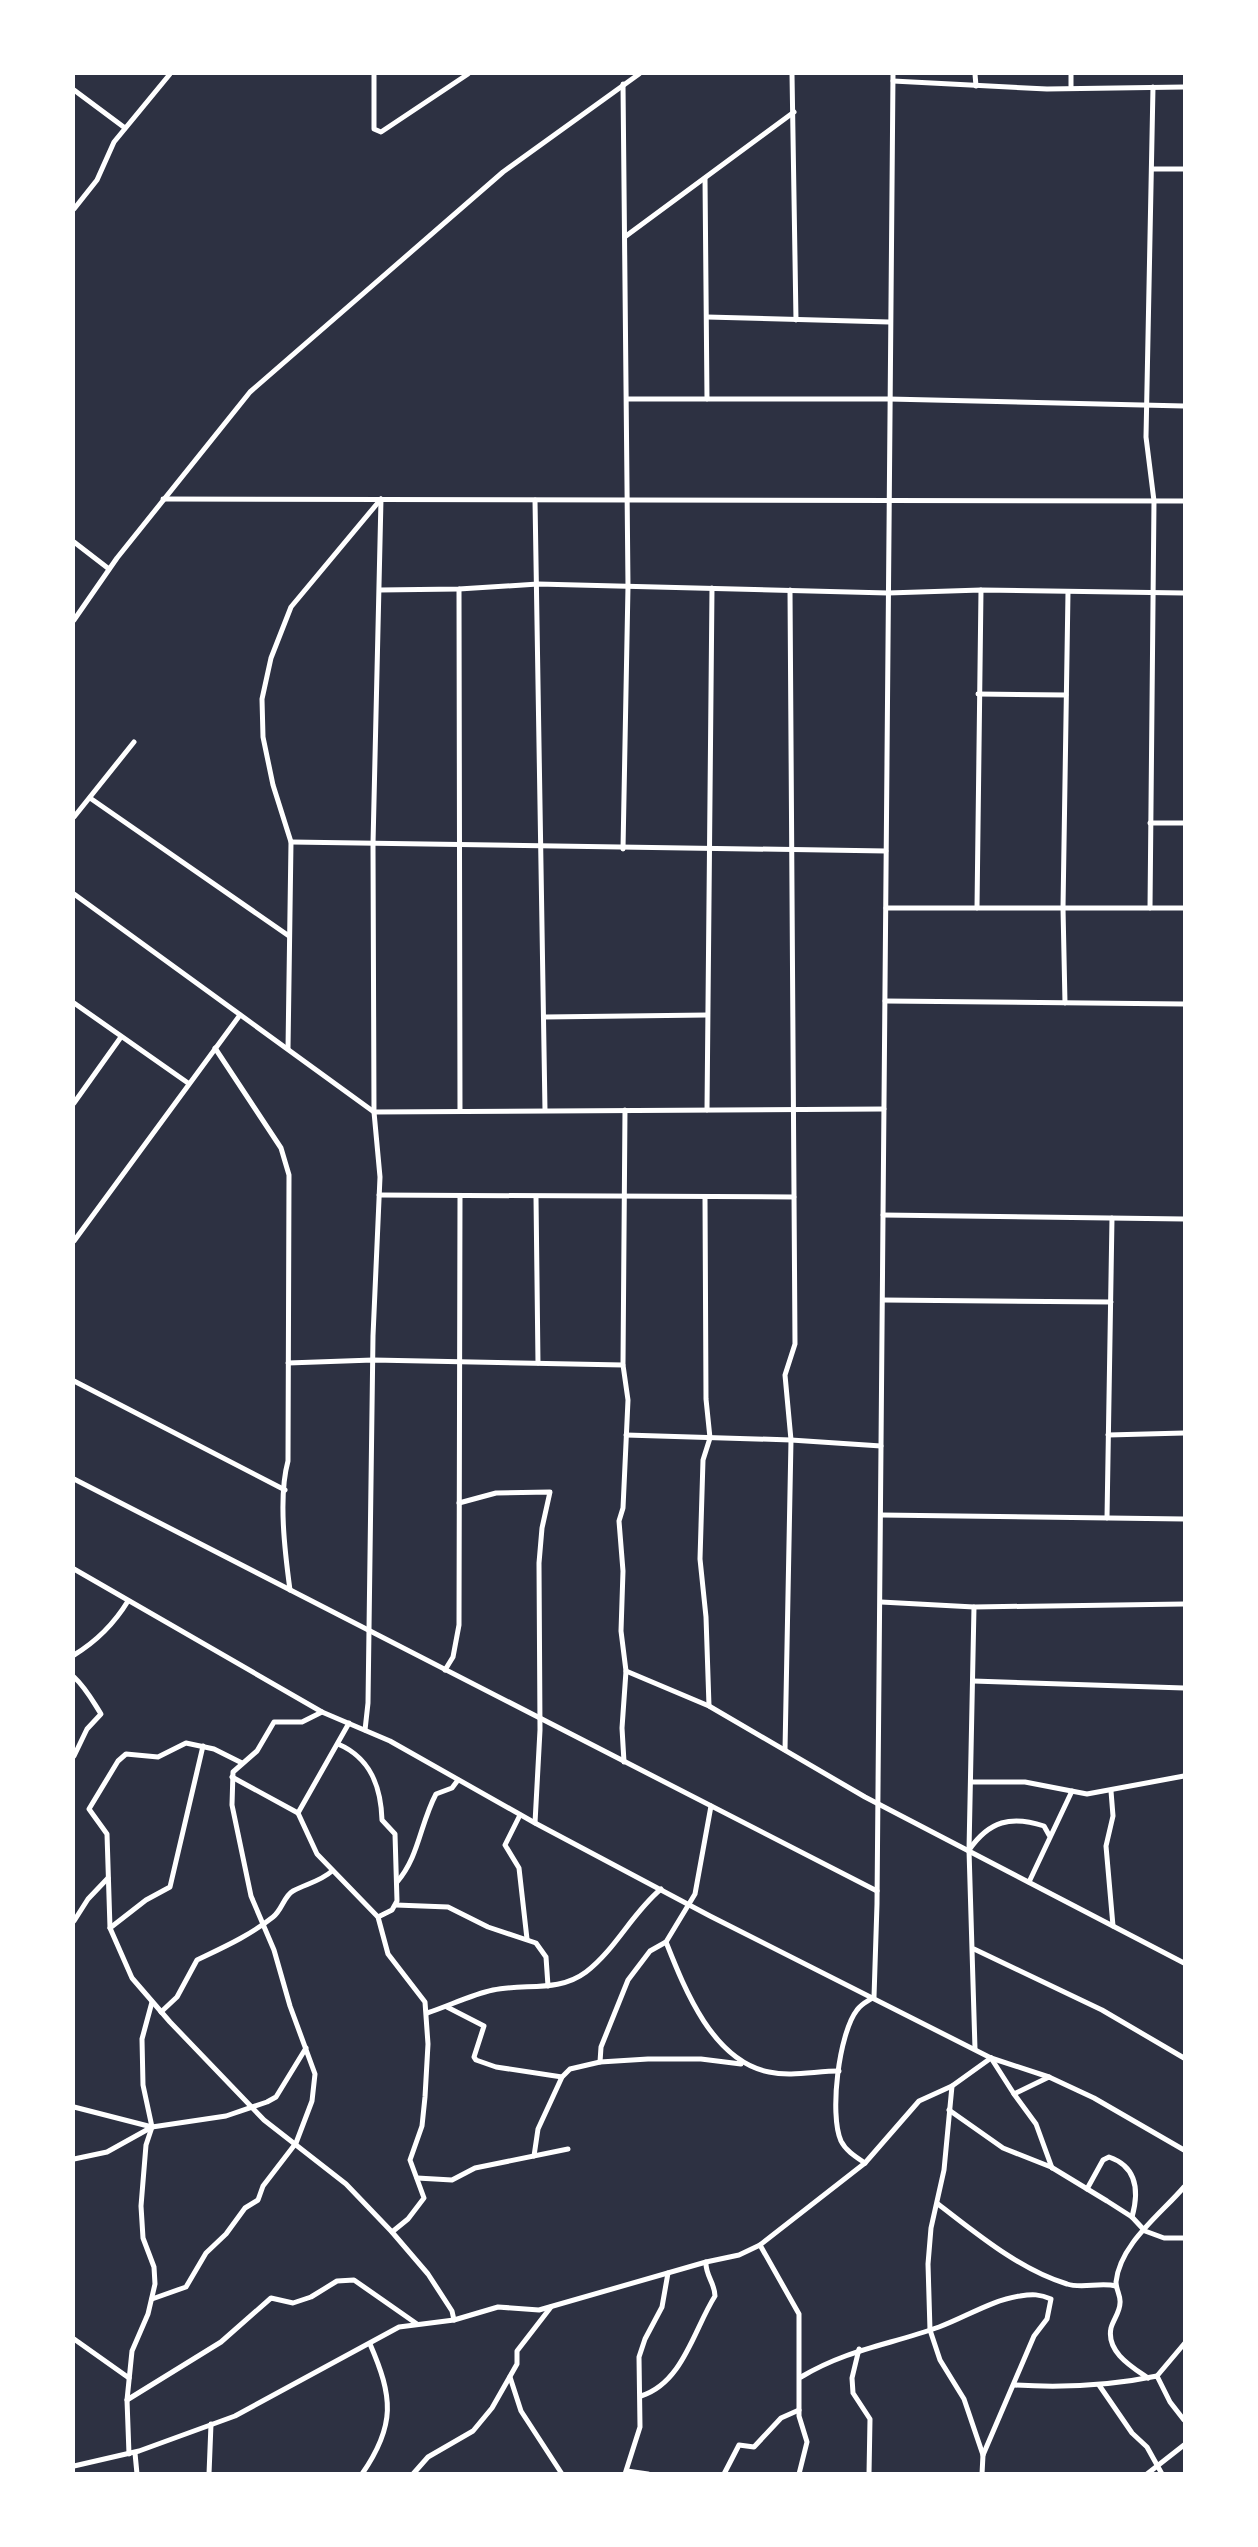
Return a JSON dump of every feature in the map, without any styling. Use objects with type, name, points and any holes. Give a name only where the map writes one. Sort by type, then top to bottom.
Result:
[{"type":"street","points":[[74,209],[97,180],[114,142],[170,74]]},
{"type":"street","points":[[374,74],[373,129],[381,132],[460,76],[468,74]]},
{"type":"street","points":[[74,620],[109,569],[250,391],[503,172],[639,74]]},
{"type":"street","points":[[792,74],[796,320]]},
{"type":"street","points":[[874,1997],[881,1602],[890,500],[889,323],[893,259],[892,74]]},
{"type":"street","points":[[975,74],[976,86]]},
{"type":"street","points":[[1071,74],[1071,86]]},
{"type":"street","points":[[892,81],[1047,89],[1071,86],[1185,87]]},
{"type":"street","points":[[623,85],[628,586],[623,849]]},
{"type":"street","points":[[1150,908],[1154,501],[1146,437],[1153,87]]},
{"type":"street","points":[[74,90],[125,128]]},
{"type":"street","points":[[626,236],[794,112]]},
{"type":"street","points":[[1153,169],[1185,169]]},
{"type":"street","points":[[705,178],[707,399]]},
{"type":"street","points":[[707,317],[889,323]]},
{"type":"street","points":[[627,400],[889,399],[1185,406]]},
{"type":"street","points":[[163,499],[1185,501]]},
{"type":"street","points":[[365,1730],[379,1195],[374,1112],[373,844],[381,499]]},
{"type":"street","points":[[288,1049],[291,842],[273,785],[263,737],[262,699],[271,658],[291,607],[381,499]]},
{"type":"street","points":[[535,500],[545,1110]]},
{"type":"street","points":[[74,542],[109,569]]},
{"type":"street","points":[[380,590],[459,589],[538,583],[888,593],[981,590],[1185,593]]},
{"type":"street","points":[[707,1110],[712,588]]},
{"type":"street","points":[[459,589],[460,1111]]},
{"type":"street","points":[[785,1750],[791,1440],[785,1375],[794,1344],[790,590]]},
{"type":"street","points":[[977,908],[981,590]]},
{"type":"street","points":[[1065,1003],[1063,908],[1068,592]]},
{"type":"street","points":[[978,694],[1066,695]]},
{"type":"street","points":[[74,817],[134,742]]},
{"type":"street","points":[[90,797],[289,936]]},
{"type":"street","points":[[1150,823],[1185,823]]},
{"type":"street","points":[[291,842],[886,851]]},
{"type":"street","points":[[74,894],[374,1112],[884,1109]]},
{"type":"street","points":[[886,908],[1185,908]]},
{"type":"street","points":[[885,1001],[1185,1004]]},
{"type":"street","points":[[74,1003],[188,1083]]},
{"type":"street","points":[[74,1241],[240,1015]]},
{"type":"street","points":[[545,1017],[707,1015]]},
{"type":"street","points":[[74,1103],[121,1037]]},
{"type":"street","points":[[215,1048],[281,1148],[289,1175],[285,1553],[290,1591]]},
{"type":"street","points":[[624,1762],[622,1728],[626,1671],[621,1632],[624,1571],[619,1521],[623,1508],[628,1401],[622,1365],[625,1110]]},
{"type":"street","points":[[379,1195],[794,1196]]},
{"type":"street","points":[[445,1670],[453,1657],[460,1625],[460,1196]]},
{"type":"street","points":[[536,1196],[538,1363]]},
{"type":"street","points":[[705,1196],[706,1399],[709,1438],[703,1460],[700,1559],[706,1617],[709,1706]]},
{"type":"street","points":[[883,1215],[1185,1219]]},
{"type":"street","points":[[1107,1518],[1112,1218]]},
{"type":"street","points":[[883,1300],[1111,1302]]},
{"type":"street","points":[[288,1363],[373,1360],[622,1365]]},
{"type":"street","points":[[74,1391],[76,1383],[285,1490]]},
{"type":"street","points":[[1108,1435],[1185,1433]]},
{"type":"street","points":[[626,1436],[791,1440],[881,1446]]},
{"type":"street","points":[[74,1479],[877,1891]]},
{"type":"street","points":[[459,1503],[496,1493],[550,1492],[541,1538],[540,1730],[535,1823]]},
{"type":"street","points":[[881,1515],[1185,1519]]},
{"type":"street","points":[[74,1569],[322,1712],[365,1730],[689,1904],[991,2058],[1049,2077],[1094,2098],[1185,2150]]},
{"type":"street","points":[[74,1655],[105,1631],[128,1601]]},
{"type":"street","points":[[881,1602],[974,1607],[1185,1604]]},
{"type":"street","points":[[974,1607],[970,1850],[975,2049]]},
{"type":"street","points":[[626,1671],[709,1706],[877,1803],[1185,1963]]},
{"type":"street","points":[[74,1677],[87,1689],[90,1700],[101,1714],[88,1729],[74,1756]]},
{"type":"street","points":[[973,1681],[1185,1688]]},
{"type":"street","points":[[152,2299],[186,2287],[206,2253],[226,2234],[245,2208],[258,2200],[263,2186],[296,2143],[310,2111],[315,2074],[251,1896],[234,1816],[232,1777],[235,1768],[257,1751],[274,1722],[302,1722],[322,1712]]},
{"type":"street","points":[[298,1813],[349,1723]]},
{"type":"street","points":[[242,1763],[203,1746],[186,1743],[158,1757],[126,1754],[118,1761],[89,1809],[107,1834],[110,1928],[127,1969],[152,2002],[264,2120],[346,2185],[393,2232],[428,2274],[452,2311],[454,2320]]},
{"type":"street","points":[[338,1744],[364,1760],[380,1794],[382,1820],[395,1834],[396,1905]]},
{"type":"street","points":[[110,1928],[146,1900],[170,1887],[203,1746]]},
{"type":"street","points":[[971,1782],[1025,1782],[1087,1794],[1185,1776]]},
{"type":"street","points":[[232,1777],[298,1813],[317,1854],[378,1917],[388,1954],[420,1995],[427,2013],[428,2044],[422,2126],[410,2160],[424,2198],[408,2219],[393,2232]]},
{"type":"street","points":[[397,1882],[413,1861],[421,1825],[436,1794],[452,1788],[458,1780]]},
{"type":"street","points":[[1029,1882],[1072,1791]]},
{"type":"street","points":[[1111,1791],[1113,1816],[1106,1846],[1112,1926]]},
{"type":"street","points":[[600,2062],[601,2048],[628,1980],[650,1951],[666,1942],[689,1904],[700,1878],[711,1806]]},
{"type":"street","points":[[520,1815],[505,1848],[519,1868],[527,1939]]},
{"type":"street","points":[[970,1850],[981,1834],[1015,1818],[1044,1826],[1049,1835]]},
{"type":"street","points":[[161,2012],[177,1997],[197,1960],[213,1955],[251,1934],[281,1909],[292,1892],[332,1871]]},
{"type":"street","points":[[74,1922],[88,1899],[108,1878]]},
{"type":"street","points":[[427,2013],[494,1990],[562,1985],[588,1970],[661,1889]]},
{"type":"street","points":[[378,1917],[396,1905],[448,1907],[488,1927],[527,1939],[542,1950],[548,1986]]},
{"type":"street","points":[[666,1942],[695,2009],[741,2064]]},
{"type":"street","points":[[974,1949],[1102,2010],[1185,2058]]},
{"type":"street","points":[[865,2163],[846,2150],[841,2141],[837,2114],[839,2071],[845,2037],[855,2012],[874,1997]]},
{"type":"street","points":[[137,2473],[132,2453],[127,2400],[132,2351],[155,2284],[154,2267],[143,2238],[141,2206],[146,2145],[152,2127],[143,2085],[142,2039],[152,2002]]},
{"type":"street","points":[[447,2007],[484,2026],[474,2057],[476,2060],[495,2067],[562,2077]]},
{"type":"street","points":[[74,2159],[107,2152],[152,2127],[226,2116],[276,2097],[306,2048]]},
{"type":"street","points":[[534,2156],[535,2138],[562,2077],[570,2069],[600,2062],[682,2058],[741,2064],[782,2074],[839,2071]]},
{"type":"street","points":[[74,2466],[97,2458],[132,2453],[235,2416],[399,2327],[454,2320],[498,2307],[539,2310],[705,2262],[739,2255],[760,2245],[865,2163],[893,2134],[911,2108],[952,2086],[991,2058]]},
{"type":"street","points":[[991,2058],[1036,2124],[1052,2168]]},
{"type":"street","points":[[1014,2094],[1049,2077]]},
{"type":"street","points":[[952,2086],[938,2203],[931,2228],[928,2264],[930,2330],[940,2360],[964,2399],[982,2455],[982,2473]]},
{"type":"street","points":[[74,2107],[152,2127]]},
{"type":"street","points":[[949,2110],[1003,2148],[1052,2168],[1087,2189],[1132,2217],[1145,2231],[1164,2238],[1185,2238]]},
{"type":"street","points":[[417,2178],[452,2180],[475,2168],[568,2149]]},
{"type":"street","points":[[1087,2189],[1103,2160],[1110,2157],[1118,2160],[1134,2175],[1136,2196],[1132,2217]]},
{"type":"street","points":[[1147,2378],[1130,2366],[1114,2348],[1111,2329],[1121,2302],[1116,2286],[1120,2264],[1145,2231],[1185,2187]]},
{"type":"street","points":[[938,2203],[975,2232],[1042,2274],[1073,2286],[1116,2286]]},
{"type":"street","points":[[760,2245],[799,2314],[802,2377],[799,2410],[807,2442],[799,2473]]},
{"type":"street","points":[[641,2396],[669,2378],[715,2296],[715,2289],[706,2276],[705,2262]]},
{"type":"street","points":[[648,2473],[626,2472],[640,2427],[639,2357],[662,2306],[668,2273]]},
{"type":"street","points":[[127,2400],[221,2342],[271,2298],[293,2303],[311,2297],[337,2281],[354,2280],[417,2324]]},
{"type":"street","points":[[802,2377],[859,2349],[930,2330],[1017,2296],[1039,2294],[1051,2299],[1047,2319],[1034,2336],[982,2455]]},
{"type":"street","points":[[413,2473],[428,2457],[473,2431],[492,2408],[510,2377],[517,2364],[519,2348],[551,2306]]},
{"type":"street","points":[[74,2339],[129,2378]]},
{"type":"street","points":[[362,2473],[382,2443],[388,2418],[382,2373],[370,2344]]},
{"type":"street","points":[[1014,2385],[1065,2388],[1157,2376],[1185,2344]]},
{"type":"street","points":[[859,2349],[852,2378],[853,2393],[870,2418],[869,2473]]},
{"type":"street","points":[[1157,2376],[1185,2420]]},
{"type":"street","points":[[510,2377],[521,2411],[562,2473]]},
{"type":"street","points":[[1099,2385],[1162,2473]]},
{"type":"street","points":[[1179,2413],[1185,2405]]},
{"type":"street","points":[[724,2473],[739,2445],[754,2447],[782,2418],[799,2410]]},
{"type":"street","points":[[209,2473],[211,2424]]},
{"type":"street","points":[[1147,2473],[1185,2445]]}]
